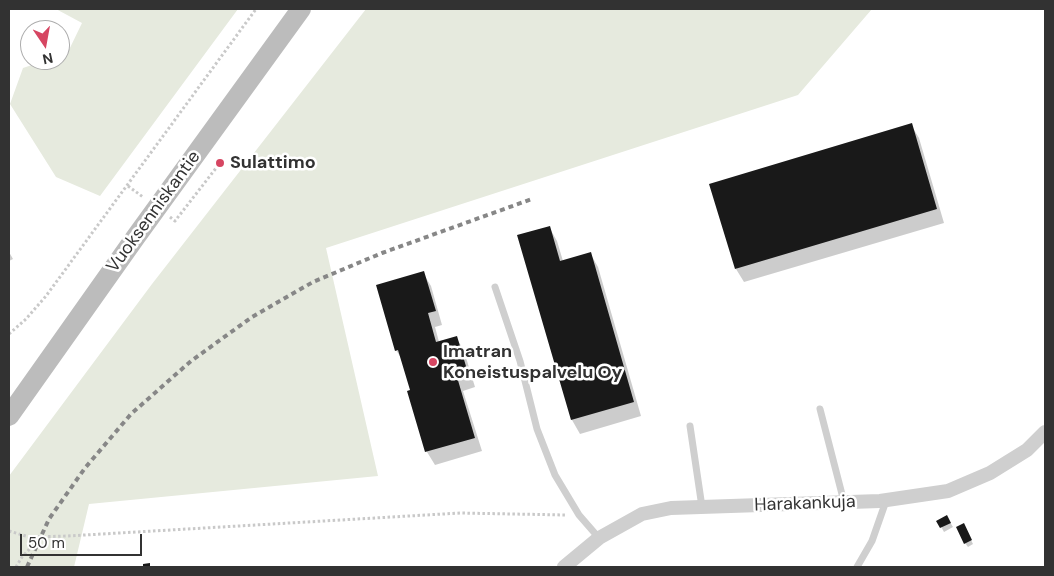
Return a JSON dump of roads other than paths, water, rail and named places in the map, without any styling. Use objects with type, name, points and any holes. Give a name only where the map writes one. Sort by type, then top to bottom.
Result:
[{"type":"street","name":"Vuoksenniskantie","points":[[9,416],[135,238],[302,9]]},
{"type":"street","name":"Harakankuja","points":[[564,567],[599,538],[642,514],[671,508],[886,501],[948,491],[990,473],[1027,450],[1045,432]]},
{"type":"lane","points":[[495,287],[520,361],[537,429],[555,475],[579,515],[599,538]]},
{"type":"lane","points":[[820,409],[844,502]]},
{"type":"lane","points":[[690,426],[702,507]]},
{"type":"lane","points":[[857,567],[872,541],[886,501]]},
{"type":"railway","points":[[27,567],[49,519],[85,468],[131,414],[191,361],[252,317],[313,282],[382,253],[532,199]]},
{"type":"place","name":"Sulattimo","points":[[220,163]]},
{"type":"place","name":"Imatran Koneistuspalvelu Oy","points":[[433,362]]}]
